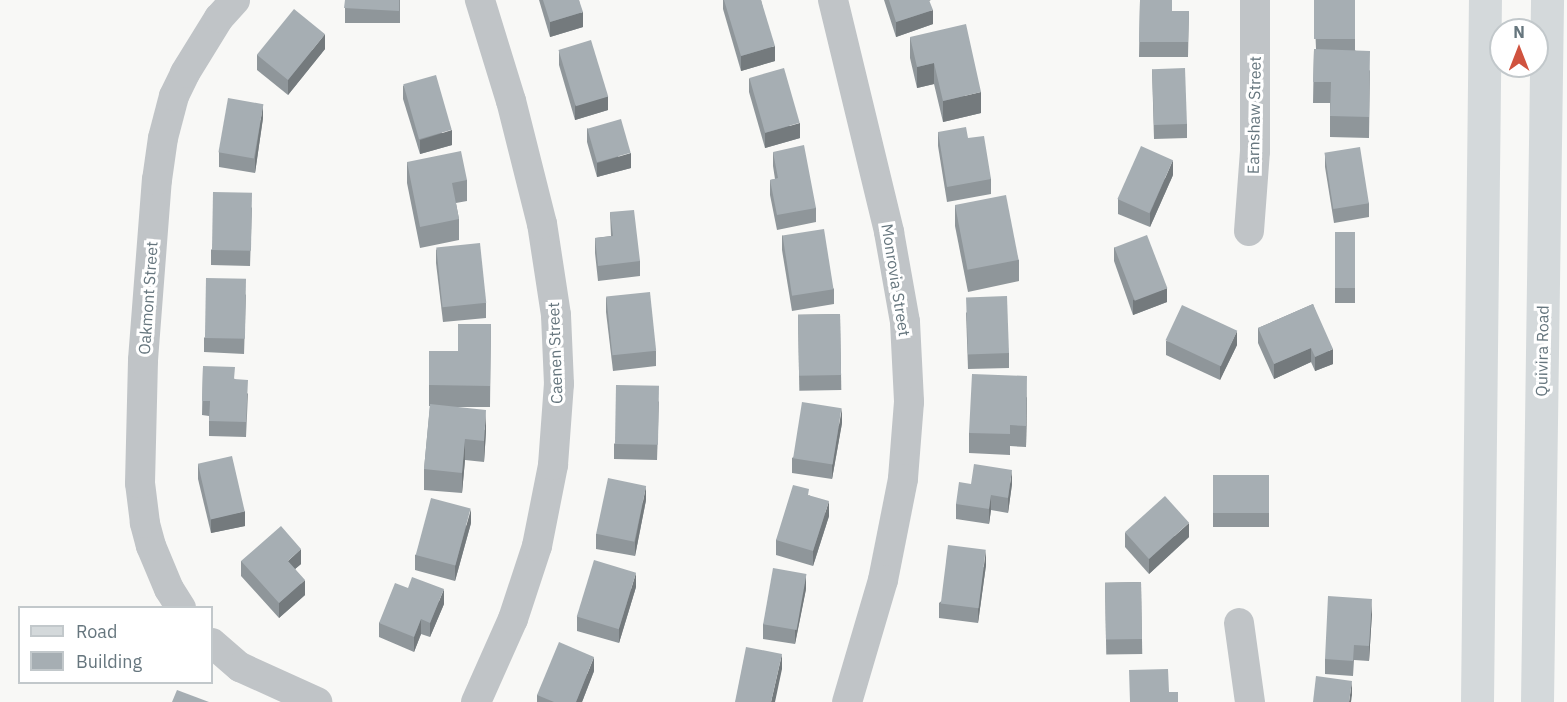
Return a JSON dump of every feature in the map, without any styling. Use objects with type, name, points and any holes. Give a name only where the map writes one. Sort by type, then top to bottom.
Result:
[{"type":"main road","points":[[1477,702],[1485,0]]},
{"type":"main road","name":"Quivira Road","points":[[1537,702],[1547,0]]},
{"type":"street","name":"Oakmont Street","points":[[180,606],[169,589],[151,546],[145,523],[140,483],[143,360],[157,180],[163,138],[174,96],[208,37],[235,0]]},
{"type":"street","name":"Caenen Street","points":[[476,702],[513,619],[537,546],[553,465],[559,384],[556,315],[542,224],[511,101],[480,0]]},
{"type":"street","name":"Monrovia Street","points":[[833,0],[889,232],[905,322],[909,402],[903,479],[883,580],[847,702]]},
{"type":"street","name":"Earnshaw Street","points":[[1249,231],[1255,151],[1255,0]]},
{"type":"street","points":[[1239,623],[1250,702]]},
{"type":"street","points":[[213,644],[240,667],[304,699]]},
{"type":"building","points":[[345,0],[399,0],[399,11],[344,8]]},
{"type":"building","points":[[543,0],[579,0],[583,12],[550,22]]},
{"type":"building","points":[[724,0],[761,0],[775,46],[741,56]]},
{"type":"building","points":[[889,0],[929,0],[933,10],[896,22]]},
{"type":"building","points":[[1140,0],[1172,0],[1172,11],[1189,11],[1188,42],[1139,42]]},
{"type":"building","points":[[1314,0],[1355,0],[1355,39],[1314,39]]},
{"type":"building","points":[[294,9],[325,34],[288,80],[257,55]]},
{"type":"building","points":[[966,24],[981,92],[943,101],[934,63],[917,67],[910,37]]},
{"type":"building","points":[[591,40],[608,96],[576,106],[558,50]]},
{"type":"building","points":[[1314,49],[1370,51],[1369,117],[1330,116],[1331,82],[1313,82]]},
{"type":"building","points":[[784,68],[800,123],[765,133],[749,78]]},
{"type":"building","points":[[1185,68],[1187,124],[1154,125],[1152,69]]},
{"type":"building","points":[[436,75],[452,130],[419,139],[403,84]]},
{"type":"building","points":[[228,98],[263,104],[254,158],[218,152]]},
{"type":"building","points":[[621,119],[631,153],[597,162],[587,129]]},
{"type":"building","points":[[966,127],[968,138],[984,136],[991,179],[947,187],[938,132]]},
{"type":"building","points":[[804,145],[816,208],[777,215],[770,180],[778,178],[773,152]]},
{"type":"building","points":[[1141,146],[1173,160],[1149,213],[1117,199]]},
{"type":"building","points":[[1360,147],[1369,203],[1333,209],[1324,153]]},
{"type":"building","points":[[461,151],[467,180],[452,183],[459,219],[420,227],[407,162]]},
{"type":"building","points":[[213,192],[252,193],[251,251],[212,250]]},
{"type":"building","points":[[1006,195],[1019,260],[968,270],[955,205]]},
{"type":"building","points":[[634,210],[640,261],[598,266],[595,238],[613,236],[610,212]]},
{"type":"building","points":[[824,229],[834,289],[792,296],[783,236]]},
{"type":"building","points":[[1335,232],[1355,232],[1355,288],[1335,288]]},
{"type":"building","points":[[1147,235],[1167,288],[1135,301],[1114,248]]},
{"type":"building","points":[[480,243],[486,303],[443,307],[436,248]]},
{"type":"building","points":[[206,278],[246,279],[245,339],[205,338]]},
{"type":"building","points":[[650,292],[656,351],[612,355],[606,297]]},
{"type":"building","points":[[1007,296],[1009,353],[968,354],[966,297]]},
{"type":"building","points":[[1313,304],[1333,349],[1315,357],[1311,348],[1274,364],[1258,328]]},
{"type":"building","points":[[1182,305],[1237,331],[1221,366],[1166,340]]},
{"type":"building","points":[[840,314],[841,375],[799,376],[798,315]]},
{"type":"building","points":[[458,324],[491,324],[490,386],[429,385],[429,351],[458,351]]},
{"type":"building","points":[[203,366],[235,367],[234,379],[248,380],[246,422],[209,421],[210,401],[202,401]]},
{"type":"building","points":[[972,374],[1027,376],[1026,426],[1010,425],[1010,434],[969,433]]},
{"type":"building","points":[[616,385],[659,386],[658,445],[615,444]]},
{"type":"building","points":[[802,402],[842,408],[833,465],[793,458]]},
{"type":"building","points":[[430,404],[486,410],[484,441],[465,439],[462,473],[424,469]]},
{"type":"building","points":[[232,456],[245,512],[211,519],[198,464]]},
{"type":"building","points":[[974,464],[1012,470],[1008,498],[991,495],[989,509],[956,504],[959,482],[971,484]]},
{"type":"building","points":[[1213,475],[1269,475],[1269,513],[1213,513]]},
{"type":"building","points":[[608,478],[646,486],[634,542],[596,534]]},
{"type":"building","points":[[793,485],[809,489],[808,495],[829,501],[813,551],[776,540]]},
{"type":"building","points":[[1165,496],[1189,523],[1149,559],[1125,532]]},
{"type":"building","points":[[431,498],[471,509],[455,566],[416,555]]},
{"type":"building","points":[[281,526],[301,549],[288,561],[305,580],[279,603],[241,561]]},
{"type":"building","points":[[948,545],[986,550],[979,608],[941,604]]},
{"type":"building","points":[[594,560],[636,573],[619,629],[577,616]]},
{"type":"building","points":[[773,568],[806,574],[797,630],[763,624]]},
{"type":"building","points":[[412,577],[444,589],[430,623],[421,619],[414,637],[379,623],[395,583],[408,588]]},
{"type":"building","points":[[1141,582],[1142,639],[1106,640],[1105,583]]},
{"type":"building","points":[[1328,596],[1372,599],[1369,646],[1354,645],[1353,661],[1325,659]]},
{"type":"building","points":[[559,642],[594,657],[576,702],[554,702],[537,695]]},
{"type":"building","points":[[746,647],[782,654],[771,702],[735,702]]},
{"type":"building","points":[[1168,669],[1169,692],[1178,692],[1178,702],[1130,702],[1129,670]]},
{"type":"building","points":[[1316,676],[1352,681],[1349,702],[1313,702]]},
{"type":"building","points":[[177,690],[209,702],[172,702]]}]
